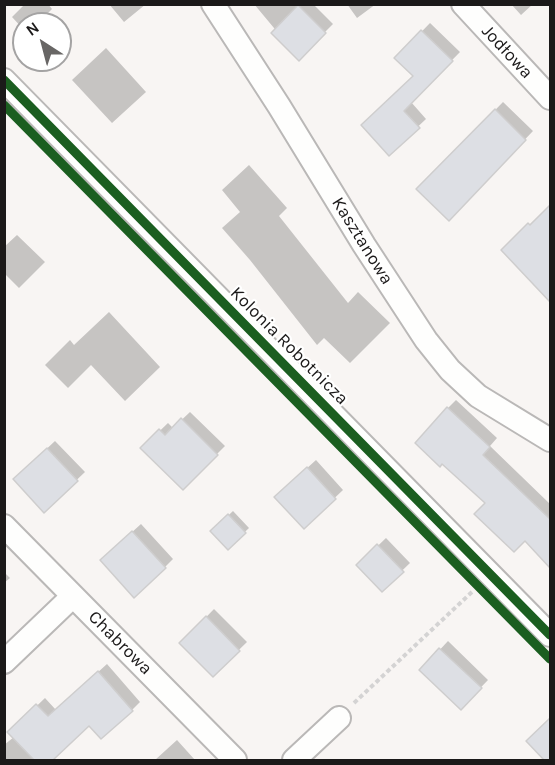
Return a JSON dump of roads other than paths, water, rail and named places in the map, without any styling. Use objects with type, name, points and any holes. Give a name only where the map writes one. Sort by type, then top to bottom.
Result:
[{"type":"street","name":"Kasztanowa","points":[[213,4],[426,340],[450,370],[478,396],[550,440]]},
{"type":"street","name":"Jodłowa","points":[[463,4],[550,98]]},
{"type":"street","name":"Kolonia Robotnicza","points":[[4,80],[550,635]]},
{"type":"street","name":"Chabrowa","points":[[4,526],[236,760]]},
{"type":"street","points":[[4,662],[73,596]]},
{"type":"street","points":[[294,760],[339,718]]}]
